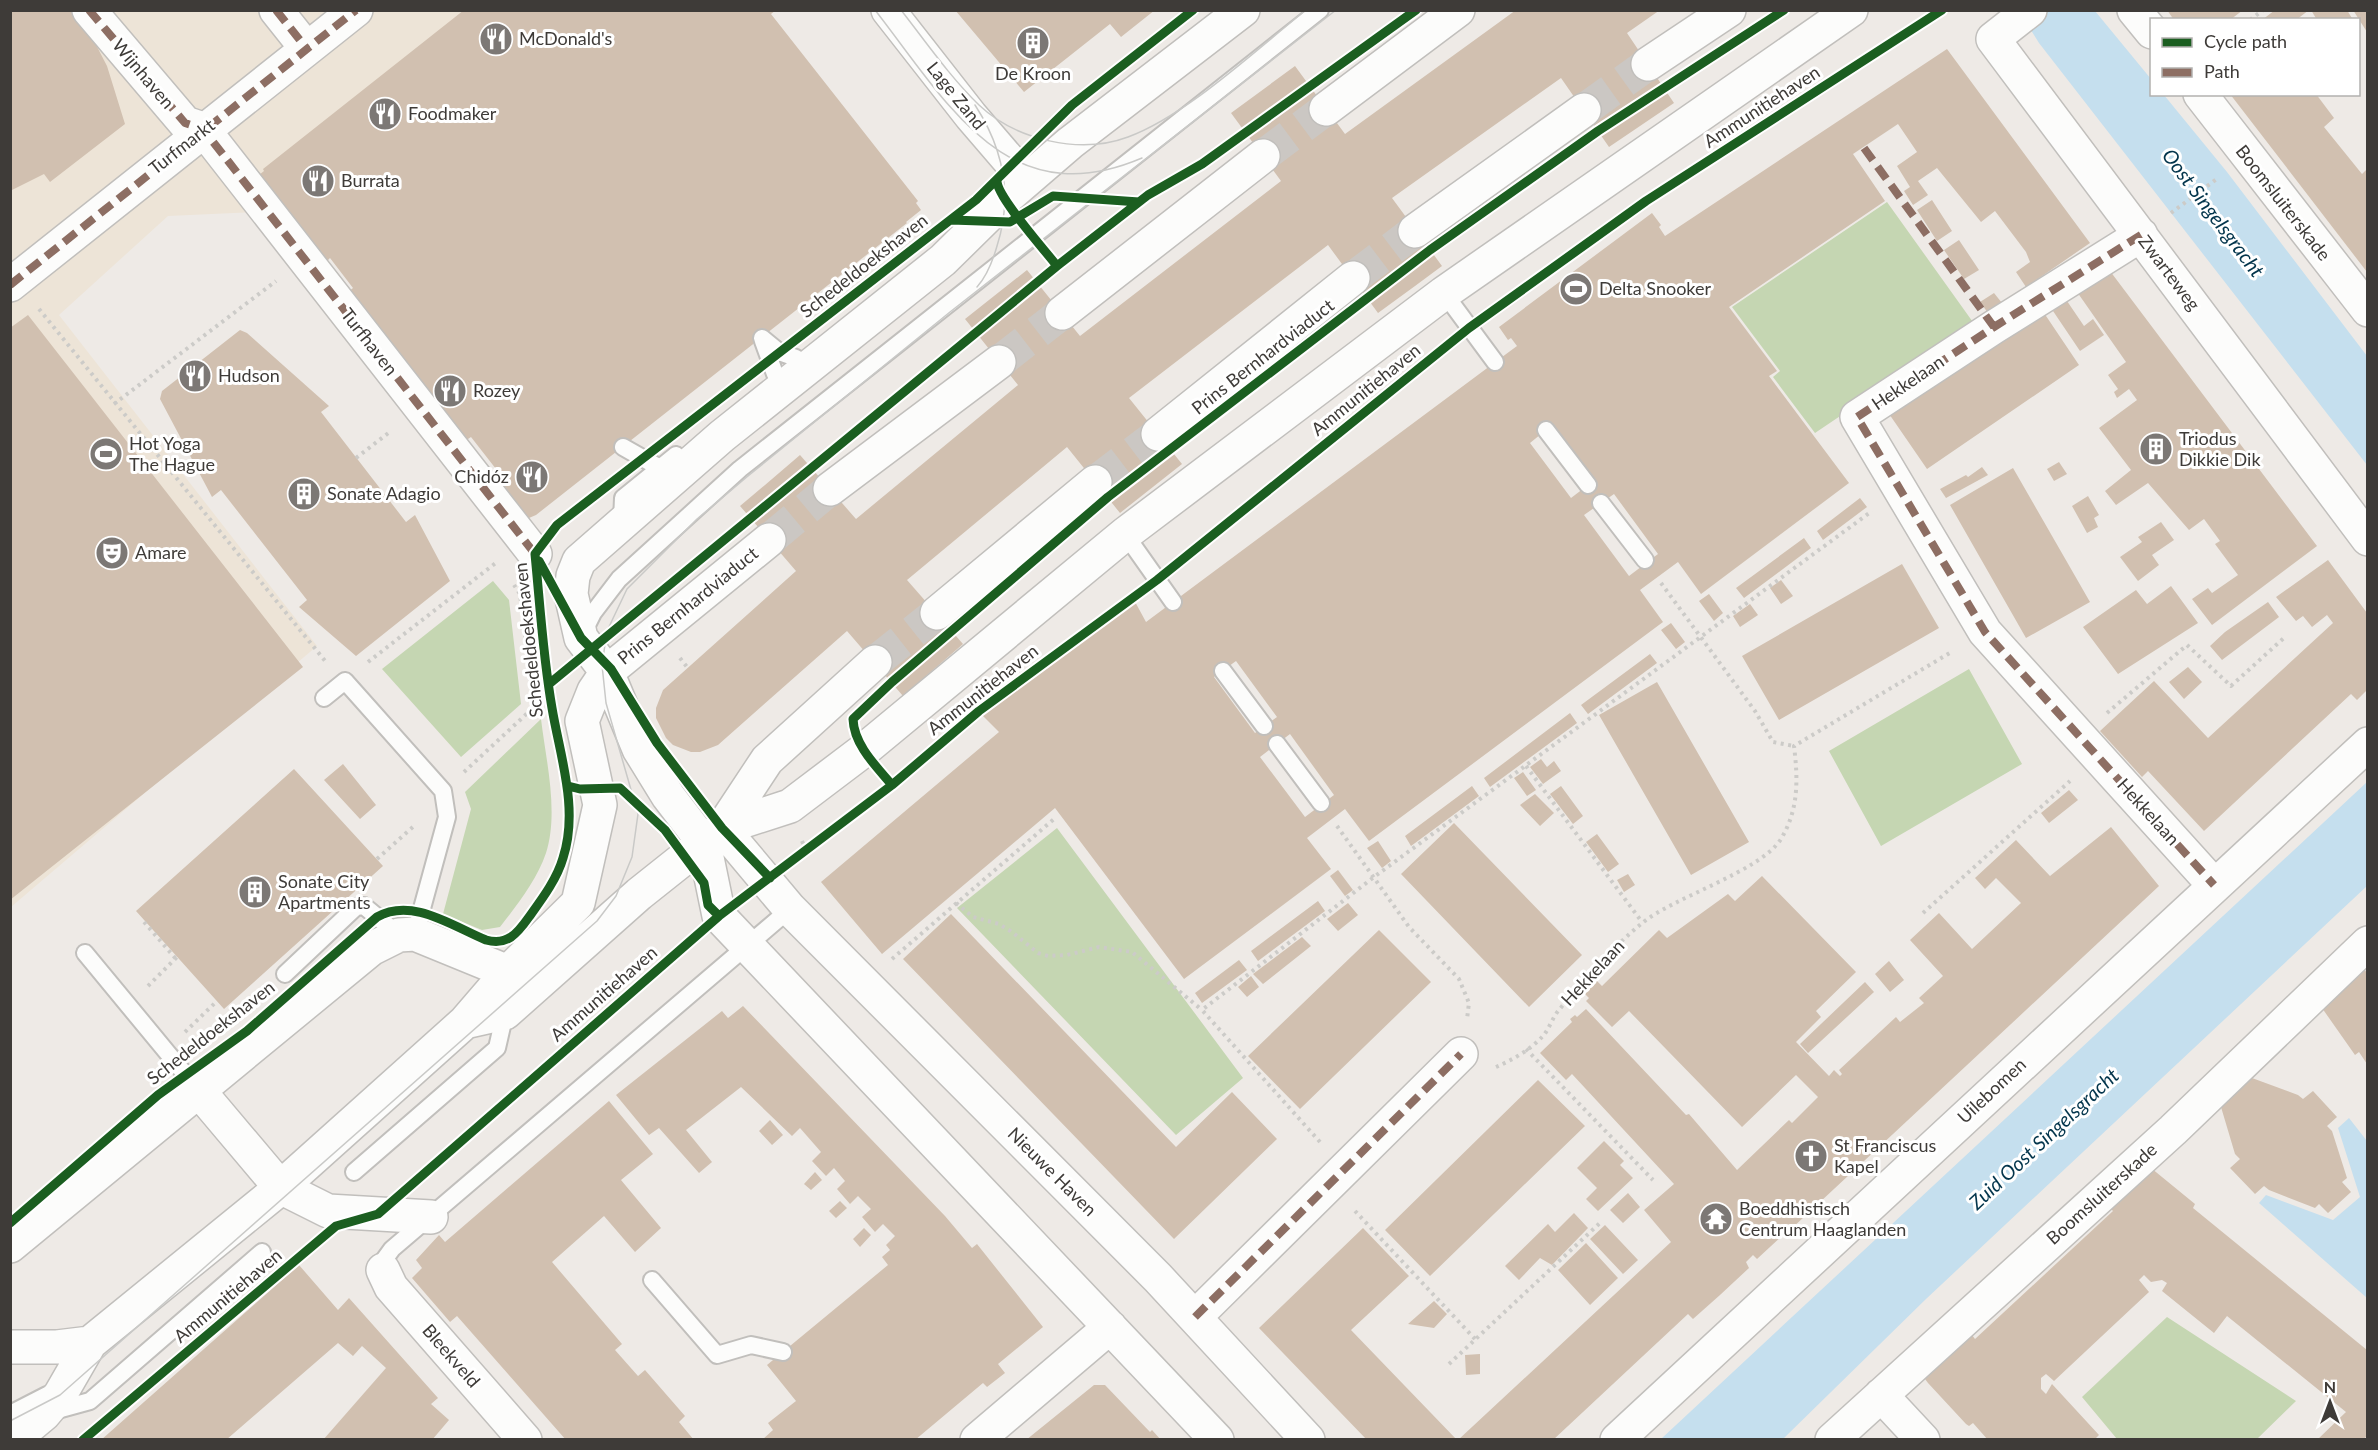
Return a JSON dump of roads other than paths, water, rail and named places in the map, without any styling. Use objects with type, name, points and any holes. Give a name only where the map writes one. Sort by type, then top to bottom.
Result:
[{"type":"street","name":"Wijnhaven","points":[[89,10],[185,123],[203,129]]},
{"type":"street","points":[[276,10],[307,49]]},
{"type":"street","name":"Turfmarkt","points":[[14,283],[203,129],[356,10]]},
{"type":"street","name":"Lage Zand","points":[[888,10],[971,116],[1026,180]]},
{"type":"street","points":[[713,835],[668,796],[639,749],[607,672],[581,638],[571,594],[573,576],[579,561],[721,428],[944,260],[1026,180],[1243,10]]},
{"type":"street","points":[[1326,109],[1458,10]]},
{"type":"street","points":[[1658,57],[1729,10]]},
{"type":"street","name":"Ammunitiehaven","points":[[465,1022],[506,1012],[639,894],[713,835],[790,806],[864,750],[1125,534],[1444,293],[1851,10]]},
{"type":"street","points":[[2134,10],[2150,31]]},
{"type":"street","name":"Zwarteweg","points":[[2026,14],[1993,39],[2153,227],[2367,538]]},
{"type":"street","name":"Boomsluiterskade","points":[[2202,96],[2362,293]]},
{"type":"street","points":[[1416,231],[1584,110]]},
{"type":"street","name":"Turfhaven","points":[[203,129],[530,547]]},
{"type":"street","points":[[1062,313],[1263,156]]},
{"type":"street","name":"Hekkelaan","points":[[2153,227],[1857,417],[1985,633],[2214,885]]},
{"type":"street","name":"Prins Bernhardviaduct","points":[[1158,434],[1353,278]]},
{"type":"street","points":[[830,489],[999,362]]},
{"type":"street","points":[[937,614],[1095,482]]},
{"type":"street","name":"Prins Bernhardviaduct","points":[[607,672],[769,540]]},
{"type":"street","name":"Ammunitiehaven","points":[[13,1440],[44,1414],[90,1343],[280,1188],[465,1022],[508,972],[578,903],[600,806],[582,721],[581,638]]},
{"type":"street","points":[[875,662],[767,760],[713,835],[719,916],[1217,1440]]},
{"type":"street","points":[[582,721],[594,691],[607,672]]},
{"type":"street","name":"Uilebomen","points":[[1617,1440],[2367,744]]},
{"type":"street","name":"Nieuwe Haven","points":[[713,835],[766,881],[790,909],[1195,1317],[1308,1440]]},
{"type":"street","points":[[407,934],[508,972]]},
{"type":"street","name":"Schedeldoekshaven","points":[[10,1246],[370,950],[407,934]]},
{"type":"street","name":"Boomsluiterskade","points":[[1832,1440],[2173,1130],[2367,944]]},
{"type":"street","points":[[1195,1317],[1461,1054]]},
{"type":"street","points":[[199,1092],[280,1188],[328,1211],[431,1217]]},
{"type":"street","name":"Bleekveld","points":[[383,1270],[391,1287],[525,1440]]},
{"type":"street","points":[[977,1440],[1110,1327]]},
{"type":"street","points":[[10,1347],[57,1347],[90,1343]]},
{"type":"street","points":[[1881,1395],[1923,1440]]},
{"type":"lane","points":[[581,638],[593,614],[619,579],[740,469],[1320,10]]},
{"type":"lane","points":[[1444,293],[1495,362]]},
{"type":"lane","points":[[622,522],[623,498],[640,484],[721,428],[775,374],[839,325],[870,318]]},
{"type":"lane","points":[[775,374],[762,338],[778,352],[796,358]]},
{"type":"lane","points":[[1546,430],[1588,485]]},
{"type":"lane","points":[[640,484],[623,447],[660,468]]},
{"type":"lane","points":[[1601,503],[1645,560]]},
{"type":"lane","points":[[1125,534],[1173,602]]},
{"type":"lane","points":[[1223,671],[1264,726]]},
{"type":"lane","points":[[285,974],[356,907],[364,906],[407,934],[447,817],[443,791],[345,681],[332,687]]},
{"type":"lane","points":[[1277,744],[1321,803]]},
{"type":"lane","points":[[383,1270],[384,1260],[392,1249],[790,909]]},
{"type":"lane","points":[[85,953],[199,1092]]},
{"type":"lane","points":[[354,1172],[496,1048],[506,1012]]},
{"type":"lane","points":[[44,1414],[90,1401],[262,1252]]},
{"type":"lane","points":[[652,1280],[717,1355],[751,1345],[783,1352]]},
{"type":"lane","points":[[10,1414],[33,1404],[68,1380]]},
{"type":"water","name":"Oost Singelsgracht","points":[[2019,11],[2095,11],[2150,78],[2150,96],[2165,96],[2227,172],[2367,356],[2367,465],[2039,43]]},
{"type":"water","name":"Zuid Oost Singelsgracht","points":[[2367,782],[2367,886],[1926,1299],[1783,1439],[1661,1439]]},
{"type":"water","points":[[2349,1118],[2367,1141],[2367,1298],[2259,1203],[2266,1195],[2333,1220],[2360,1197],[2338,1128]]},
{"type":"tunnel","points":[[1584,110],[1648,64]]},
{"type":"tunnel","points":[[1263,156],[1326,109]]},
{"type":"tunnel","points":[[1353,278],[1415,231]]},
{"type":"tunnel","points":[[999,362],[1062,313]]},
{"type":"tunnel","points":[[1095,482],[1158,434]]},
{"type":"tunnel","points":[[769,540],[830,489]]},
{"type":"tunnel","points":[[875,662],[937,613]]},
{"type":"tram line","points":[[875,10],[955,113],[984,140],[1017,161],[1053,172],[1094,172],[1142,158]]},
{"type":"tram line","points":[[901,10],[958,83],[994,117],[1011,127],[1049,141],[1090,145],[1128,137],[1173,114],[1197,98],[1306,10]]},
{"type":"tram line","points":[[10,1421],[60,1395],[597,921],[616,896],[632,857],[638,814],[606,703],[602,665],[607,631],[627,589],[697,519],[748,476],[950,312],[1336,10]]},
{"type":"tram line","points":[[975,105],[985,121],[998,155],[1004,191],[1002,227],[997,246],[989,268],[977,287]]},
{"type":"place","name":"McDonald's","points":[[496,39]]},
{"type":"place","name":"De Kroon","points":[[1033,43]]},
{"type":"place","name":"Foodmaker","points":[[385,114]]},
{"type":"place","name":"Burrata","points":[[318,181]]},
{"type":"place","name":"Delta Snooker","points":[[1576,289]]},
{"type":"place","name":"Hudson","points":[[195,376]]},
{"type":"place","name":"Rozey","points":[[450,391]]},
{"type":"place","name":"Triodus Dikkie Dik","points":[[2156,449]]},
{"type":"place","name":"Hot Yoga The Hague","points":[[106,454]]},
{"type":"place","name":"Chidóz","points":[[532,477]]},
{"type":"place","name":"Sonate Adagio","points":[[304,494]]},
{"type":"place","name":"Amare","points":[[112,553]]},
{"type":"place","name":"Sonate City Apartments","points":[[255,892]]},
{"type":"place","name":"St Franciscus Kapel","points":[[1811,1156]]},
{"type":"place","name":"Boeddhistisch Centrum Haaglanden","points":[[1716,1219]]}]
